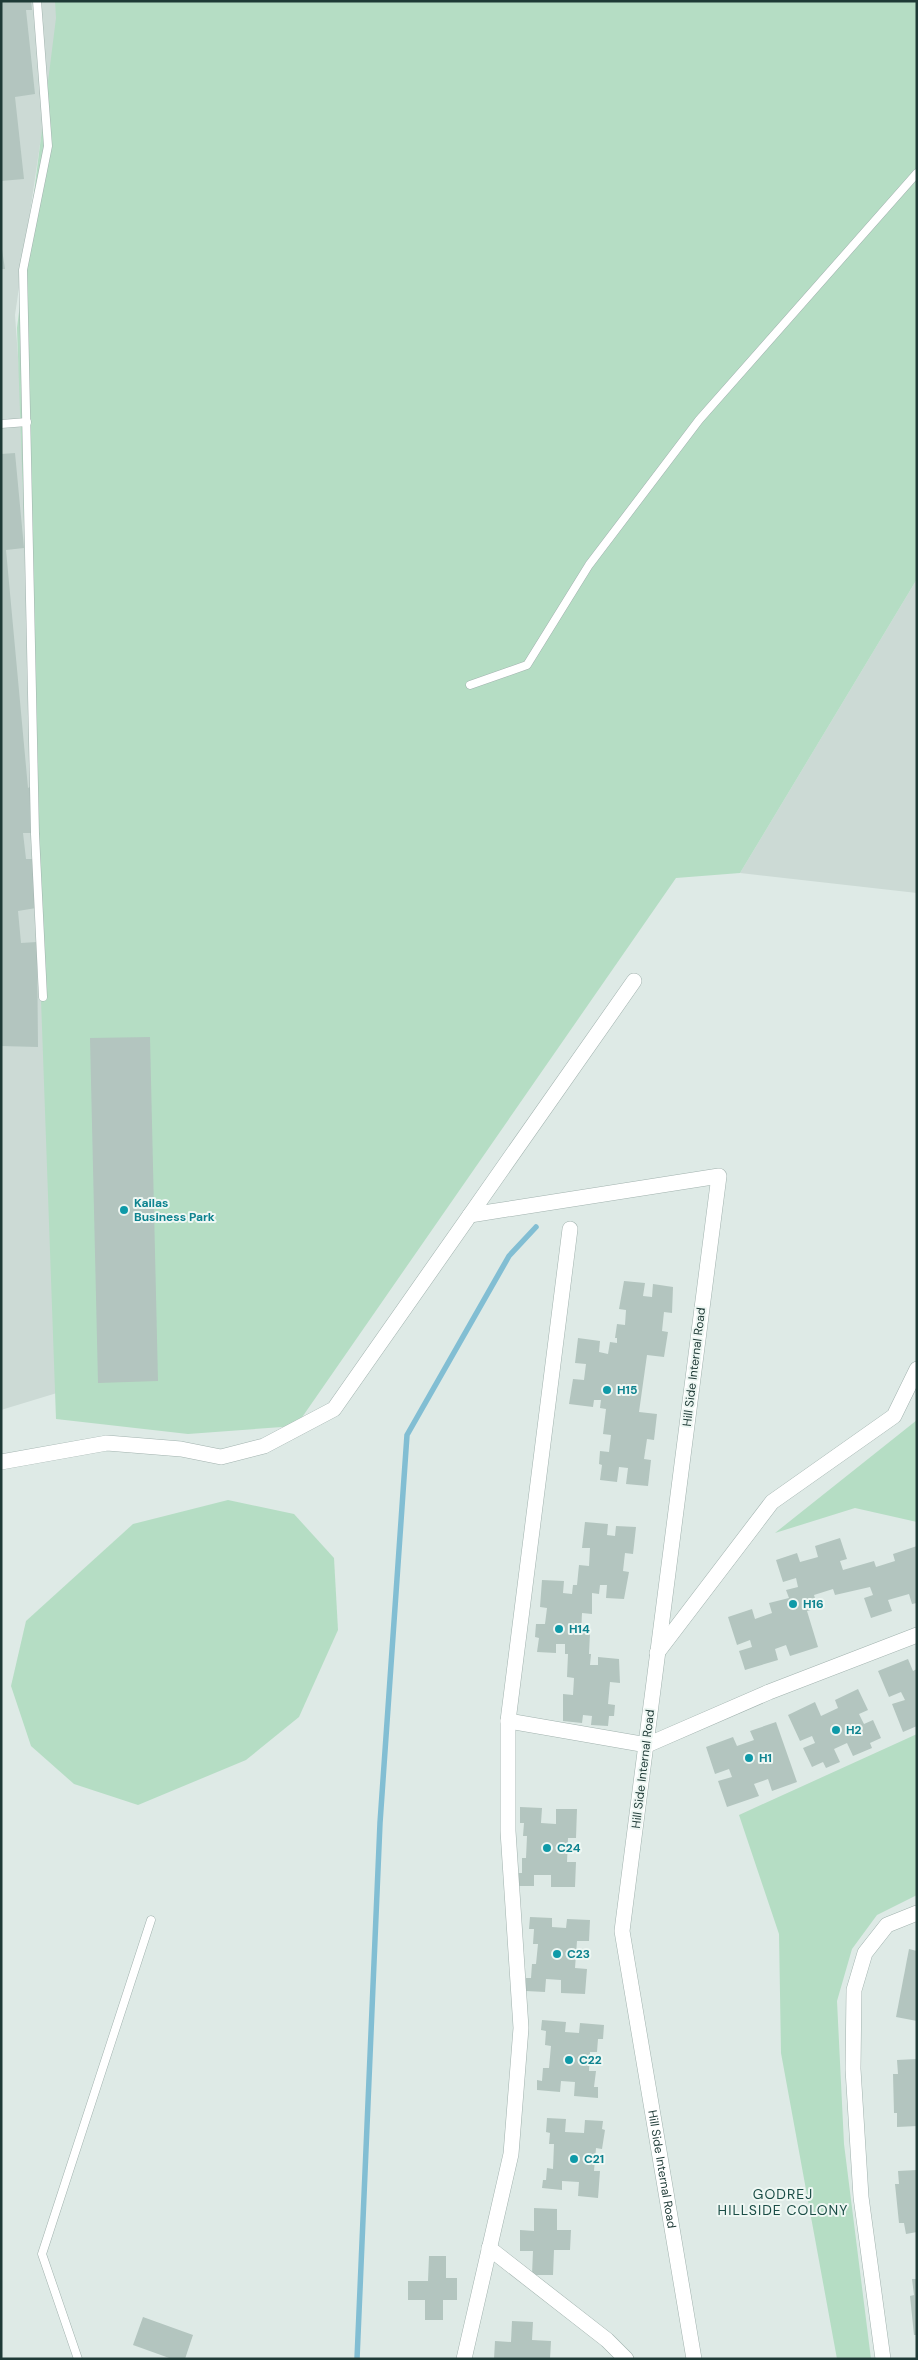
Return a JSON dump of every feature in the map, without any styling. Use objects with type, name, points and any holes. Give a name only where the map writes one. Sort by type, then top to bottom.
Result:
[{"type":"street","points":[[1,1462],[107,1443],[181,1449],[221,1457],[264,1446],[334,1409],[634,981]]},
{"type":"street","name":"Hill Side Internal Road","points":[[470,1215],[719,1176],[622,1931],[694,2359]]},
{"type":"street","points":[[464,2359],[511,2154],[521,2028],[508,1832],[508,1721],[570,1229]]},
{"type":"street","points":[[657,1654],[772,1502],[894,1416],[917,1369]]},
{"type":"street","points":[[508,1721],[647,1745],[769,1692],[917,1635]]},
{"type":"street","points":[[883,2359],[861,2197],[853,2069],[854,1990],[865,1953],[888,1925],[917,1913]]},
{"type":"street","points":[[489,2248],[607,2340],[626,2359]]},
{"type":"lane","points":[[37,1],[48,146],[23,270],[35,834],[43,997]]},
{"type":"lane","points":[[470,685],[527,665],[589,565],[699,420],[917,173]]},
{"type":"lane","points":[[1,424],[26,422]]},
{"type":"lane","points":[[78,2359],[42,2254],[151,1920]]},
{"type":"shaded area","points":[[1,1],[61,1],[15,315],[68,1057],[70,1389],[1,1410]]},
{"type":"shaded area","points":[[917,579],[917,893],[740,873]]},
{"type":"green space","points":[[55,1],[917,1],[917,579],[740,873],[676,878],[296,1426],[188,1434],[56,1419],[17,328],[56,18]]},
{"type":"green space","points":[[917,1420],[917,1522],[855,1508],[775,1533]]},
{"type":"green space","points":[[228,1500],[294,1514],[334,1558],[338,1630],[299,1717],[246,1760],[138,1805],[74,1784],[31,1746],[11,1686],[26,1621],[133,1524]]},
{"type":"green space","points":[[917,1734],[917,1895],[877,1915],[852,1949],[837,2001],[844,2144],[871,2359],[837,2359],[781,2053],[779,1934],[739,1815]]},
{"type":"building","points":[[1,1],[31,1],[32,10],[26,10],[35,94],[15,97],[24,179],[1,181]]},
{"type":"building","points":[[1,243],[5,269],[1,269]]},
{"type":"building","points":[[15,453],[24,548],[6,550],[28,788],[30,787],[34,833],[23,833],[26,859],[34,859],[36,908],[18,911],[21,943],[37,942],[38,1047],[1,1046],[1,454]]},
{"type":"building","name":"Kailas Business Park","points":[[150,1037],[158,1381],[98,1383],[90,1038]]},
{"type":"building","name":"H15","points":[[624,1281],[645,1283],[643,1296],[652,1297],[653,1284],[673,1287],[672,1313],[664,1312],[662,1331],[668,1332],[664,1357],[647,1355],[639,1412],[657,1414],[654,1440],[647,1439],[644,1459],[651,1460],[648,1486],[626,1484],[628,1468],[619,1467],[617,1482],[600,1480],[602,1465],[599,1464],[600,1451],[609,1452],[611,1435],[603,1434],[606,1409],[600,1408],[601,1400],[594,1400],[593,1407],[569,1404],[573,1379],[584,1380],[586,1364],[575,1363],[578,1338],[600,1341],[599,1352],[608,1354],[610,1342],[617,1343],[617,1338],[615,1338],[617,1324],[625,1325],[626,1310],[619,1309]]},
{"type":"building","name":"H14","points":[[585,1522],[608,1524],[607,1535],[615,1536],[616,1526],[636,1527],[633,1554],[625,1553],[623,1571],[629,1572],[624,1599],[606,1598],[607,1585],[600,1585],[599,1594],[592,1593],[592,1614],[582,1613],[581,1633],[590,1633],[590,1665],[598,1665],[598,1657],[619,1659],[620,1683],[610,1682],[608,1704],[615,1705],[614,1716],[609,1716],[608,1726],[591,1725],[592,1716],[583,1715],[582,1723],[563,1721],[563,1694],[573,1695],[574,1678],[567,1677],[568,1654],[565,1654],[565,1644],[556,1644],[556,1653],[537,1652],[539,1638],[535,1637],[536,1624],[545,1624],[547,1608],[540,1607],[542,1580],[564,1581],[563,1593],[572,1594],[573,1585],[577,1585],[579,1565],[589,1566],[590,1548],[582,1548]]},
{"type":"building","name":"H16","points":[[840,1538],[847,1559],[840,1561],[843,1570],[874,1561],[876,1567],[895,1561],[893,1554],[917,1546],[917,1603],[912,1604],[909,1594],[888,1600],[892,1611],[871,1618],[864,1598],[873,1595],[870,1587],[835,1595],[833,1589],[814,1595],[818,1608],[807,1611],[818,1647],[790,1656],[786,1645],[775,1649],[778,1660],[745,1670],[739,1651],[752,1647],[750,1640],[737,1645],[728,1617],[752,1609],[755,1619],[772,1613],[769,1603],[789,1598],[786,1590],[798,1587],[796,1578],[783,1582],[776,1560],[797,1553],[800,1562],[818,1557],[815,1546]]},
{"type":"building","points":[[908,1659],[913,1671],[917,1669],[917,1726],[903,1732],[892,1704],[905,1700],[901,1692],[889,1697],[878,1671]]},
{"type":"building","name":"H2","points":[[858,1689],[868,1710],[859,1714],[864,1724],[873,1720],[881,1738],[870,1743],[872,1748],[853,1756],[847,1743],[834,1749],[840,1762],[826,1768],[823,1762],[812,1767],[803,1748],[815,1743],[812,1736],[800,1741],[788,1715],[815,1702],[821,1716],[838,1708],[835,1700]]},
{"type":"building","name":"H1","points":[[776,1722],[797,1782],[772,1791],[768,1779],[754,1784],[759,1796],[727,1807],[718,1781],[732,1777],[729,1769],[715,1774],[706,1747],[733,1737],[737,1746],[754,1740],[750,1731]]},
{"type":"building","name":"C24","points":[[520,1807],[542,1808],[541,1823],[556,1824],[556,1809],[577,1809],[576,1838],[568,1838],[567,1862],[576,1862],[575,1887],[551,1887],[551,1875],[534,1875],[534,1886],[518,1886],[518,1873],[522,1873],[522,1858],[526,1858],[527,1836],[523,1836],[524,1823],[520,1823]]},
{"type":"building","name":"C23","points":[[530,1917],[552,1918],[552,1927],[566,1928],[567,1919],[590,1920],[589,1941],[577,1941],[575,1968],[587,1969],[585,1994],[561,1993],[561,1980],[546,1979],[545,1992],[526,1991],[526,1978],[531,1978],[532,1964],[536,1964],[538,1944],[533,1944],[534,1929],[529,1929]]},
{"type":"building","points":[[909,1949],[917,1951],[917,2021],[896,2017]]},
{"type":"building","name":"C22","points":[[542,2020],[566,2022],[565,2032],[579,2033],[580,2023],[604,2025],[603,2039],[598,2039],[597,2052],[590,2052],[589,2071],[596,2071],[594,2087],[598,2087],[598,2098],[574,2096],[575,2082],[561,2081],[560,2092],[537,2090],[537,2080],[542,2081],[543,2068],[549,2068],[551,2046],[545,2045],[546,2031],[541,2030]]},
{"type":"building","points":[[917,2059],[917,2126],[897,2127],[897,2113],[894,2113],[893,2074],[898,2074],[897,2060]]},
{"type":"building","name":"C21","points":[[547,2118],[566,2119],[565,2132],[584,2133],[585,2120],[603,2121],[602,2129],[605,2130],[602,2149],[596,2148],[594,2171],[600,2171],[598,2198],[578,2196],[579,2182],[562,2181],[562,2190],[542,2188],[543,2180],[546,2180],[547,2168],[553,2169],[554,2144],[549,2144],[550,2133],[546,2132]]},
{"type":"building","points":[[917,2170],[917,2232],[906,2234],[904,2223],[899,2223],[895,2184],[899,2184],[898,2171]]},
{"type":"building","points":[[534,2208],[557,2209],[557,2230],[571,2230],[570,2250],[554,2250],[553,2275],[532,2275],[533,2251],[520,2251],[520,2230],[534,2231]]},
{"type":"building","points":[[429,2256],[446,2256],[446,2278],[457,2278],[457,2300],[443,2300],[443,2320],[425,2320],[425,2300],[408,2300],[408,2281],[428,2281]]},
{"type":"building","points":[[912,2279],[917,2279],[917,2335],[914,2335],[910,2296],[914,2295]]},
{"type":"building","points":[[143,2317],[193,2335],[185,2359],[172,2359],[133,2345]]},
{"type":"building","points":[[512,2321],[533,2322],[532,2340],[551,2341],[550,2359],[494,2359],[495,2341],[511,2342]]},
{"type":"waterway","points":[[357,2359],[380,1823],[407,1435],[509,1256],[536,1227]]},
{"type":"place","name":"Kailas Business Park","points":[[124,1210]]},
{"type":"place","name":"H15","points":[[607,1390]]},
{"type":"place","name":"H16","points":[[793,1604]]},
{"type":"place","name":"H14","points":[[559,1629]]},
{"type":"place","name":"H2","points":[[836,1730]]},
{"type":"place","name":"H1","points":[[749,1758]]},
{"type":"place","name":"C24","points":[[547,1848]]},
{"type":"place","name":"C23","points":[[557,1954]]},
{"type":"place","name":"C22","points":[[569,2060]]},
{"type":"place","name":"C21","points":[[574,2159]]},
{"type":"district","name":"GODREJ HILLSIDE COLONY","points":[[783,2202]]}]
